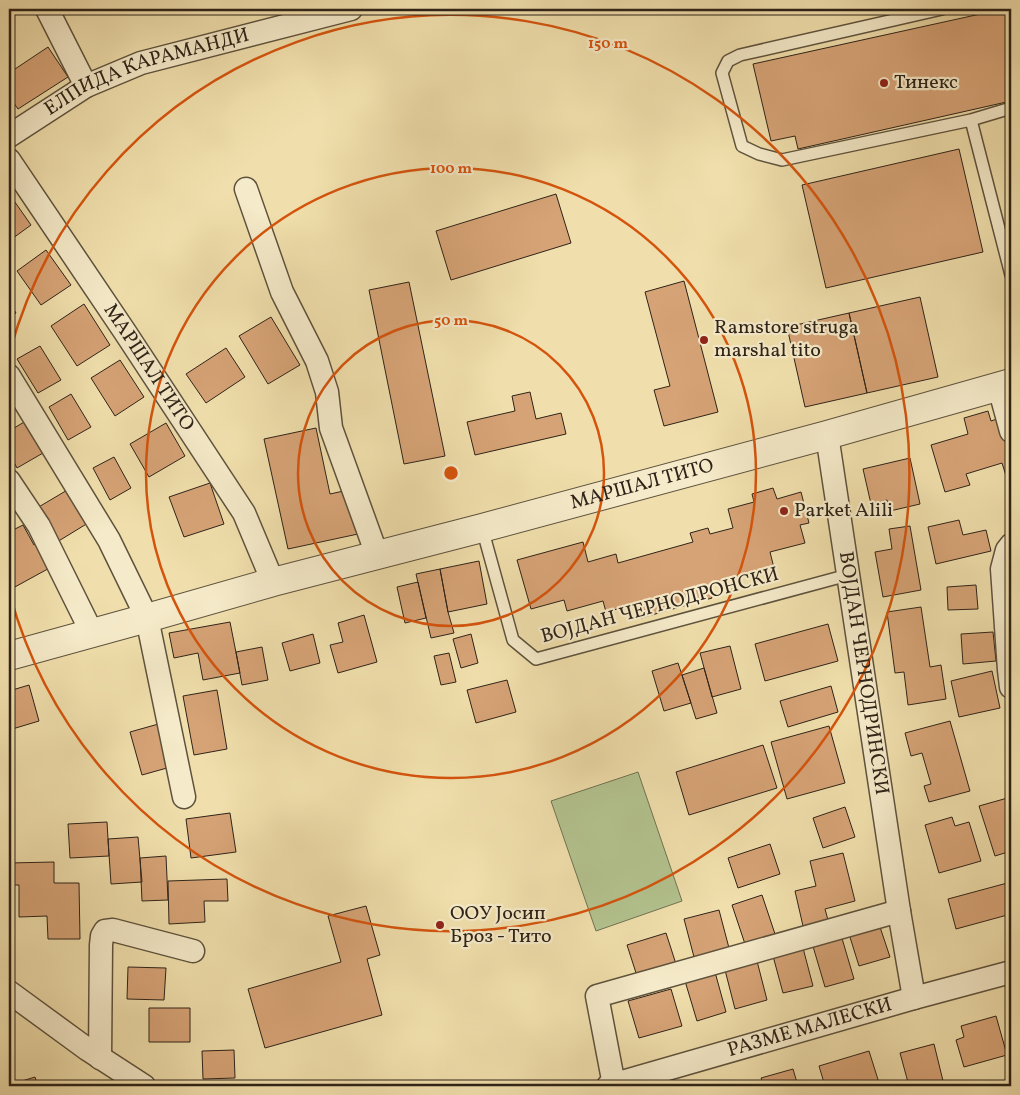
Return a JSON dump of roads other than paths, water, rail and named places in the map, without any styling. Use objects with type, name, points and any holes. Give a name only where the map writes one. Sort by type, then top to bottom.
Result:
[{"type":"street","points":[[47,9],[86,86]]},
{"type":"street","name":"ЕЛПИДА КАРАМАНДИ","points":[[9,136],[86,86],[141,63],[351,9]]},
{"type":"street","name":"МАРШАЛ ТИТО","points":[[9,160],[244,513],[274,582]]},
{"type":"street","points":[[246,190],[282,292],[317,361],[327,392],[331,428],[377,555]]},
{"type":"street","points":[[9,376],[110,540],[147,618],[184,797]]},
{"type":"street","points":[[1005,385],[1011,431]]},
{"type":"street","name":"МАРШАЛ ТИТО","points":[[10,652],[92,634],[274,582],[482,528],[1005,385]]},
{"type":"street","name":"ВОЈДАН ЧЕРНОДРИНСКИ","points":[[826,435],[914,998]]},
{"type":"street","points":[[9,481],[39,526],[92,634]]},
{"type":"street","points":[[1011,545],[1007,550],[1002,569],[1011,687]]},
{"type":"street","points":[[611,1085],[597,996],[899,911]]},
{"type":"street","points":[[100,1058],[100,945],[105,931],[113,930],[193,951]]},
{"type":"street","name":"РАЗМЕ МАЛЕСКИ","points":[[611,1085],[1011,972]]},
{"type":"street","points":[[9,992],[100,1058],[144,1086]]},
{"type":"lane","points":[[942,9],[740,54],[728,61],[722,73],[742,146],[759,154],[782,160],[971,120],[1011,108]]},
{"type":"lane","points":[[971,120],[1011,275]]},
{"type":"lane","name":"ВОЈДАН ЧЕРНОДРОНСКИ","points":[[482,528],[513,640],[536,659],[848,575]]},
{"type":"place","name":"Тинекс","points":[[884,83]]},
{"type":"place","name":"Ramstore struga marshal tito","points":[[704,340]]},
{"type":"place","name":"Parket Alili","points":[[784,511]]},
{"type":"place","name":"ООУ Јосип Броз - Тито","points":[[440,925]]}]
